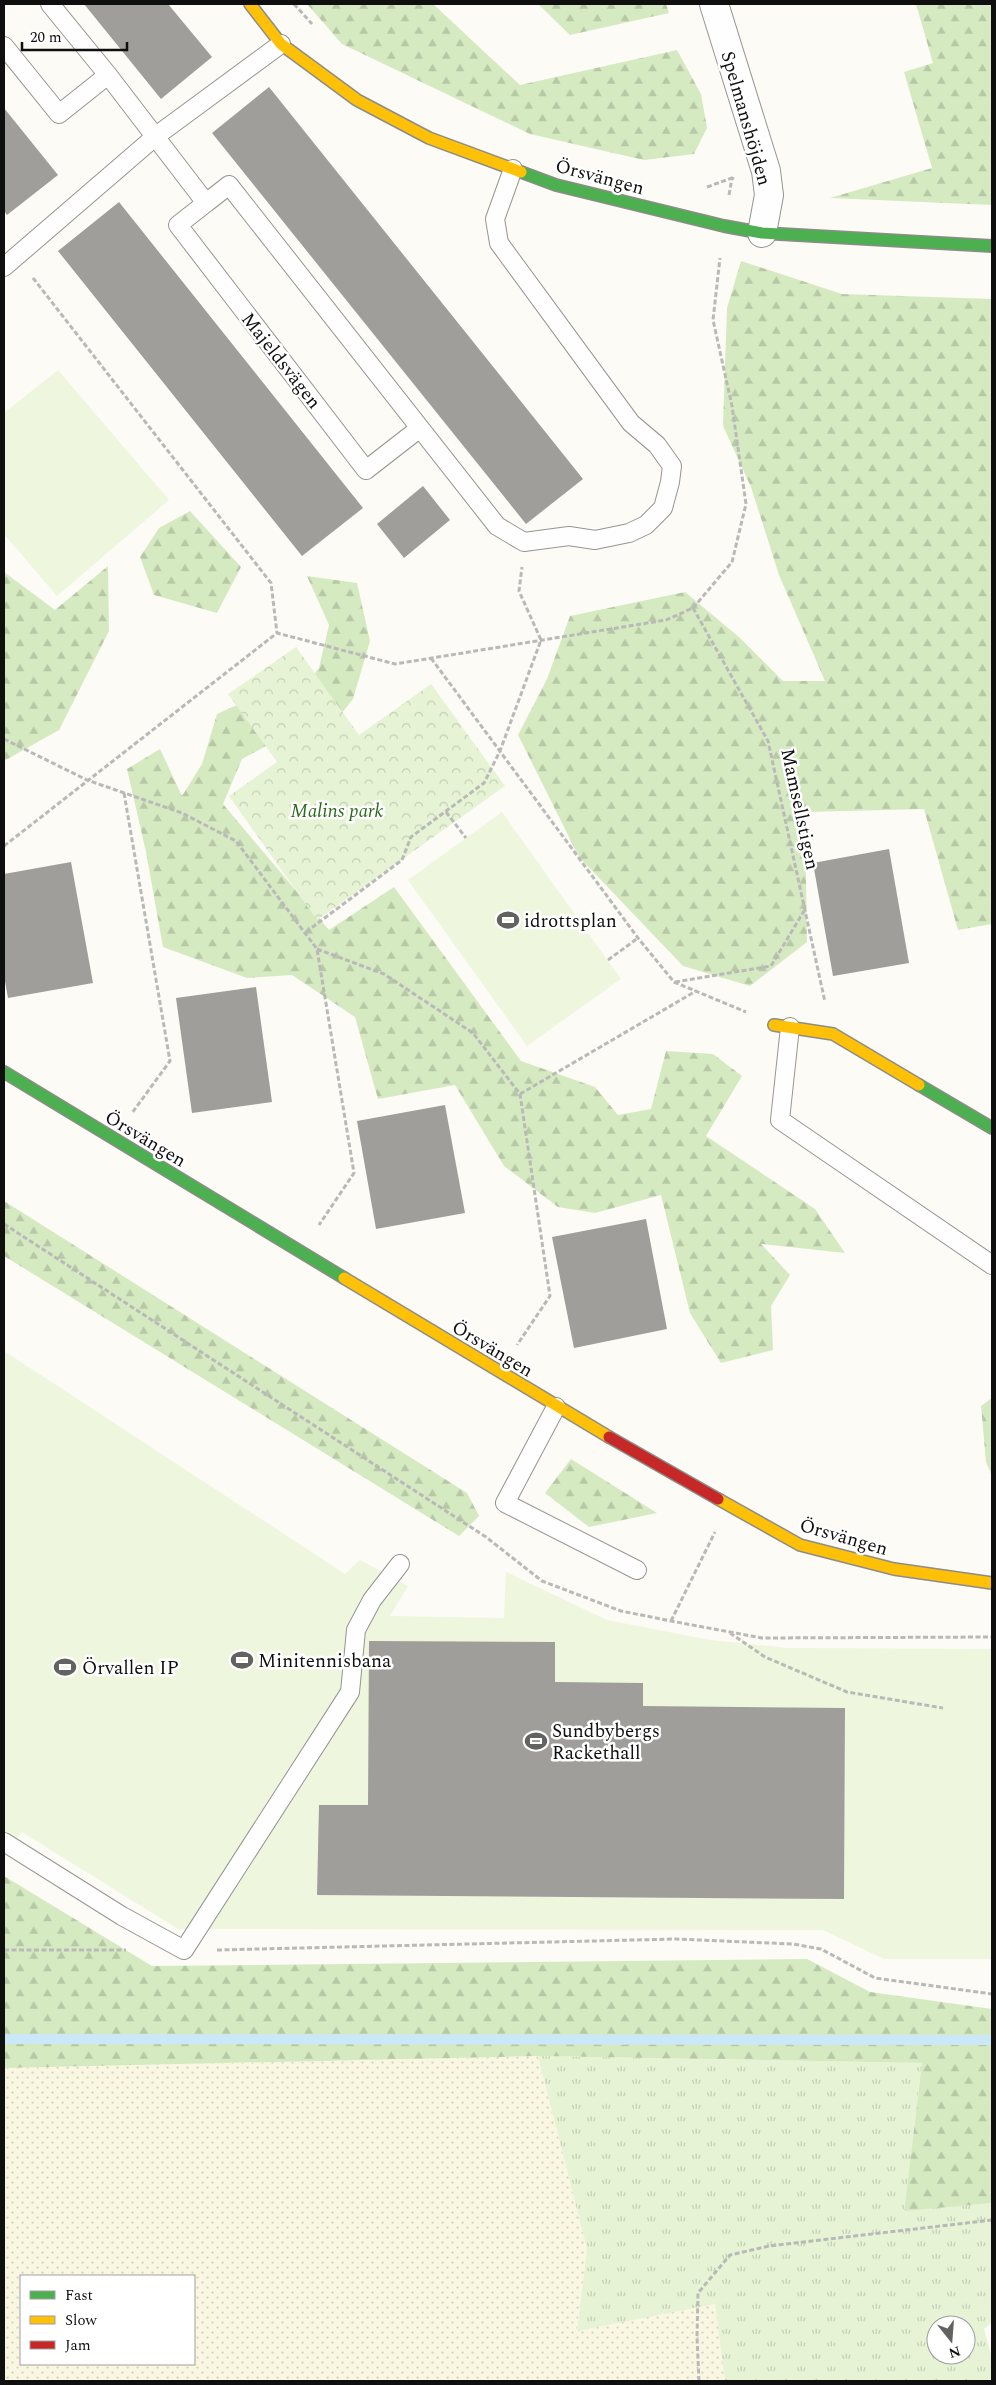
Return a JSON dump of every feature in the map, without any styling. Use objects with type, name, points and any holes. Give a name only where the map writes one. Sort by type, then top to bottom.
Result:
[{"type":"street","name":"Örsvängen","points":[[250,4],[281,44],[357,100],[429,138],[556,185],[724,226],[762,233],[992,246]]},
{"type":"street","name":"Spelmanshöjden","points":[[714,4],[766,171],[769,195],[762,233]]},
{"type":"street","points":[[782,1026],[833,1034],[992,1128]]},
{"type":"street","name":"Örsvängen","points":[[4,1072],[556,1407],[800,1545],[894,1569],[992,1584]]},
{"type":"lane","points":[[50,4],[156,136],[206,204]]},
{"type":"lane","points":[[10,262],[156,136],[281,44]]},
{"type":"lane","points":[[4,46],[60,114],[108,75]]},
{"type":"lane","points":[[513,169],[495,219],[499,243],[631,422],[657,445],[672,466],[663,508],[646,525],[629,533],[595,540],[569,536],[524,542]]},
{"type":"lane","name":"Majeldsvägen","points":[[420,428],[366,470],[178,225],[230,185],[420,428],[496,526],[524,542]]},
{"type":"lane","points":[[782,1026],[780,1120],[992,1265]]},
{"type":"lane","points":[[556,1407],[505,1503],[637,1570]]},
{"type":"lane","points":[[4,1842],[122,1916],[184,1950],[350,1692],[356,1630],[372,1600],[400,1564]]},
{"type":"path","points":[[294,4],[318,30]]},
{"type":"path","points":[[277,633],[395,664],[666,620],[693,608],[732,562],[746,504],[732,406],[712,320],[724,226],[732,178],[735,172]]},
{"type":"path","points":[[704,188],[732,178]]},
{"type":"path","points":[[10,262],[271,583],[277,633]]},
{"type":"path","points":[[306,932],[402,860],[411,838],[484,783],[500,752],[541,640],[519,591],[524,542]]},
{"type":"path","name":"Mamsellstigen","points":[[693,608],[768,741],[833,1034]]},
{"type":"path","points":[[4,846],[277,633]]},
{"type":"path","points":[[431,658],[638,938],[674,982],[782,1026]]},
{"type":"path","points":[[4,739],[87,780],[182,813],[236,841],[317,949],[354,1173],[301,1253]]},
{"type":"path","points":[[113,1139],[170,1061],[124,793]]},
{"type":"path","points":[[446,812],[466,838]]},
{"type":"path","points":[[674,982],[771,966],[805,911]]},
{"type":"path","points":[[608,960],[638,938]]},
{"type":"path","points":[[317,949],[384,974],[473,1033],[520,1094],[550,1296],[498,1372]]},
{"type":"path","points":[[520,1094],[696,991]]},
{"type":"path","points":[[671,1622],[729,1505]]},
{"type":"path","points":[[727,1632],[765,1657],[847,1692],[944,1708]]},
{"type":"path","points":[[184,1950],[676,1939],[793,1944],[820,1949],[875,1978],[992,1994]]},
{"type":"path","points":[[4,1950],[127,1950]]},
{"type":"path","points":[[699,2381],[698,2293],[730,2255],[769,2246],[992,2220]]},
{"type":"shaded area","points":[[538,2056],[587,2249],[577,2330],[715,2304],[725,2381],[4,2381],[4,2068]]},
{"type":"green space","points":[[307,4],[433,4],[520,85],[677,50],[701,94],[707,128],[694,154],[644,160],[530,134],[342,44]]},
{"type":"green space","points":[[538,4],[666,4],[669,13],[570,35]]},
{"type":"green space","points":[[916,4],[992,4],[992,205],[830,198],[932,168],[904,72],[933,63]]},
{"type":"green space","points":[[741,261],[842,294],[992,299],[992,924],[958,930],[924,809],[805,812],[807,942],[750,986],[683,966],[579,857],[518,735],[547,679],[570,616],[685,592],[740,638],[783,681],[825,681],[779,575],[751,487],[723,426],[727,308]]},
{"type":"green space","points":[[58,370],[169,500],[57,596],[4,534],[4,413]]},
{"type":"green space","points":[[190,511],[241,567],[217,613],[154,595],[140,557],[159,528]]},
{"type":"green space","points":[[108,566],[109,631],[59,730],[4,761],[4,572],[55,610]]},
{"type":"green space","points":[[307,576],[357,583],[370,641],[353,699],[326,733],[287,735],[242,759],[223,804],[329,930],[394,887],[521,1061],[595,1087],[618,1115],[651,1109],[666,1051],[713,1054],[742,1076],[706,1136],[815,1209],[845,1253],[761,1244],[790,1275],[771,1306],[773,1350],[721,1363],[690,1313],[661,1195],[595,1213],[558,1207],[504,1166],[455,1085],[378,1099],[355,1017],[292,975],[247,978],[163,947],[146,852],[127,769],[160,749],[182,796],[202,764],[217,714],[257,696],[294,700],[319,668],[329,625]]},
{"type":"green space","name":"Malins park","points":[[296,647],[359,735],[431,684],[505,786],[317,920],[229,796],[277,762],[228,694]]},
{"type":"green space","name":"idrottsplan","points":[[502,812],[621,979],[527,1046],[408,880]]},
{"type":"green space","points":[[4,1201],[467,1493],[479,1516],[459,1536],[4,1256]]},
{"type":"green space","name":"Sundbybergs Rackethall","points":[[4,1351],[345,1574],[360,1560],[408,1586],[390,1616],[504,1618],[506,1572],[607,1620],[710,1640],[788,1648],[992,1649],[992,1959],[884,1959],[823,1930],[178,1929],[22,1832],[4,1854]]},
{"type":"green space","points":[[992,1398],[992,1476],[986,1462],[981,1406]]},
{"type":"green space","points":[[571,1459],[657,1513],[589,1527],[545,1493]]},
{"type":"green space","points":[[4,1876],[152,1966],[807,1959],[870,1992],[992,2009],[992,2203],[904,2211],[922,2063],[538,2056],[5,2068]]},
{"type":"green space","points":[[538,2056],[922,2063],[904,2210],[992,2203],[992,2322],[984,2329],[992,2358],[992,2381],[725,2381],[715,2304],[577,2331],[587,2249]]},
{"type":"building","points":[[84,4],[168,4],[212,57],[161,99]]},
{"type":"building","points":[[269,87],[583,479],[526,524],[212,133]]},
{"type":"building","points":[[4,108],[58,175],[7,215],[4,211]]},
{"type":"building","points":[[119,202],[363,508],[302,556],[58,251]]},
{"type":"building","points":[[423,486],[450,520],[404,558],[377,524]]},
{"type":"building","points":[[889,849],[909,963],[833,976],[813,863]]},
{"type":"building","points":[[71,862],[93,983],[8,998],[4,976],[4,874]]},
{"type":"building","points":[[256,987],[272,1102],[192,1113],[176,998]]},
{"type":"building","points":[[445,1105],[465,1213],[376,1229],[357,1121]]},
{"type":"building","points":[[646,1219],[667,1329],[574,1348],[552,1237]]},
{"type":"building","points":[[369,1641],[555,1642],[555,1682],[643,1683],[643,1706],[845,1708],[844,1899],[317,1895],[319,1805],[368,1805]]},
{"type":"waterway","points":[[4,2039],[992,2040]]},
{"type":"traffic: fast","points":[[521,172],[556,185],[724,226],[762,233],[992,246]]},
{"type":"traffic: fast","points":[[4,1072],[344,1278]]},
{"type":"traffic: fast","points":[[919,1085],[992,1128]]},
{"type":"traffic: slow","points":[[250,4],[281,44],[357,100],[429,138],[521,172]]},
{"type":"traffic: slow","points":[[774,1025],[833,1034],[919,1085]]},
{"type":"traffic: slow","points":[[344,1278],[609,1437]]},
{"type":"traffic: slow","points":[[718,1499],[800,1545],[894,1569],[992,1583]]},
{"type":"traffic: jam","points":[[609,1437],[718,1499]]},
{"type":"place","name":"idrottsplan","points":[[508,920]]},
{"type":"place","name":"Minitennisbana","points":[[242,1660]]},
{"type":"place","name":"Örvallen IP","points":[[65,1667]]},
{"type":"place","name":"Sundbybergs Rackethall","points":[[536,1741]]}]
